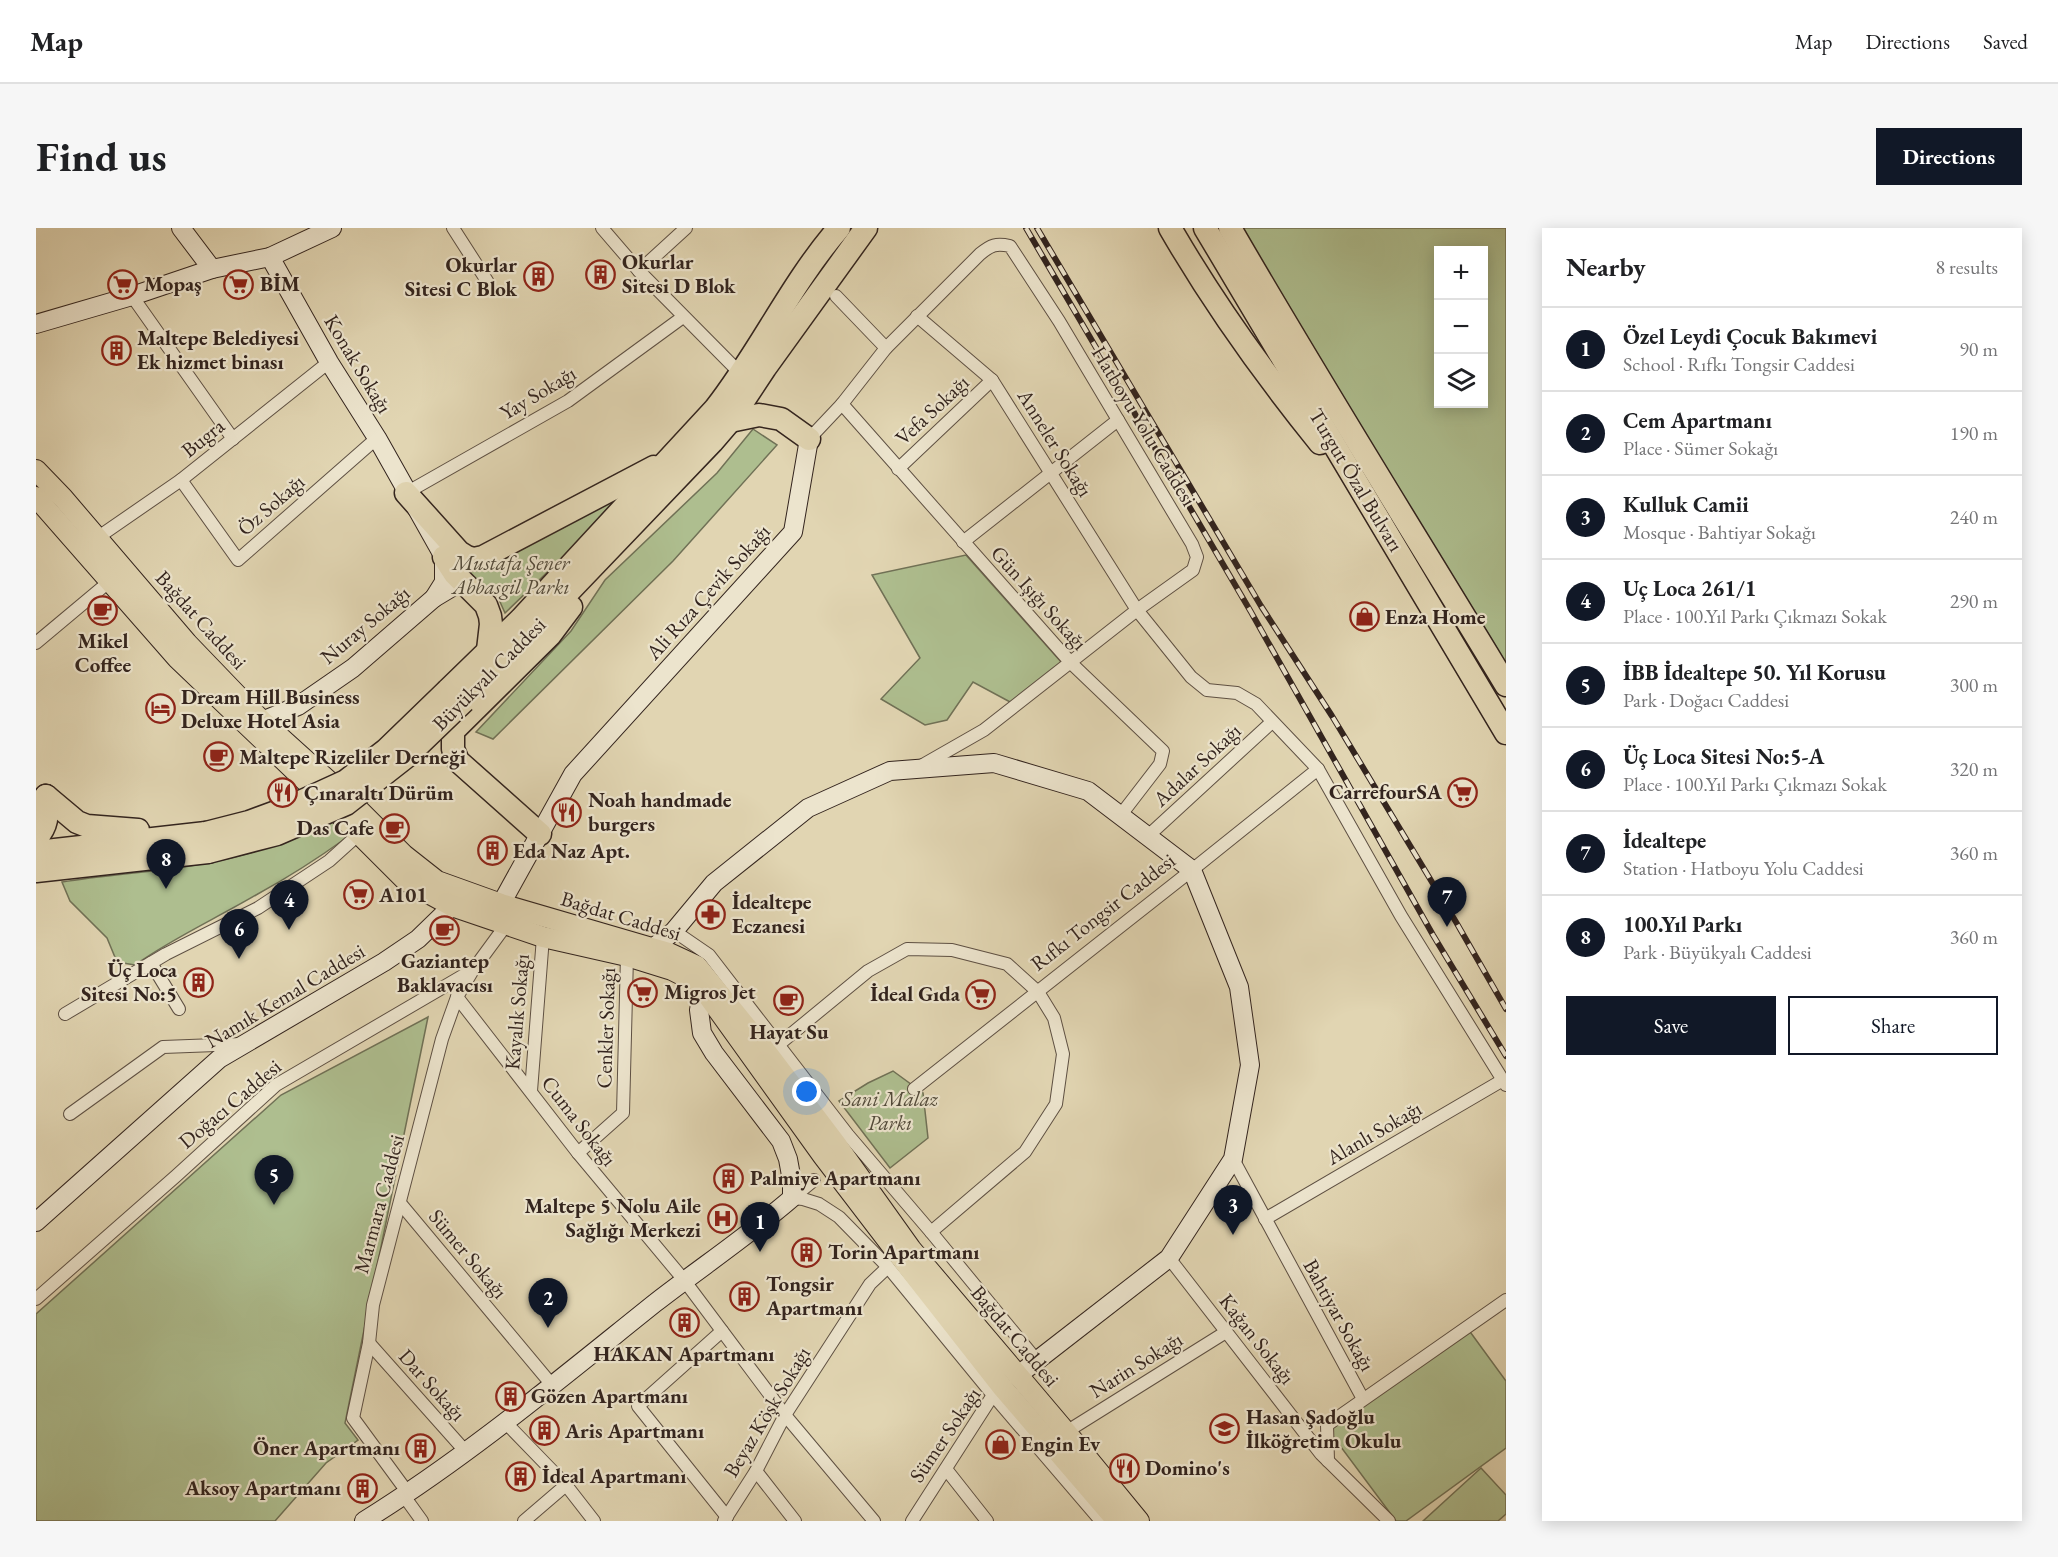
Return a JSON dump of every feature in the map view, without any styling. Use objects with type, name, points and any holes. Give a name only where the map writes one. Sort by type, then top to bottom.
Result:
[{"type":"highway","name":"Büyükyalı Caddesi","points":[[36,871],[207,842],[346,781],[456,695],[592,569],[673,485],[730,421],[800,280],[839,228]]},
{"type":"highway","name":"Büyükyalı Caddesi","points":[[456,695],[488,650],[521,619],[671,457],[737,381],[759,362],[866,228]]},
{"type":"highway","points":[[1170,228],[1198,276],[1281,395],[1372,507]]},
{"type":"highway","name":"Turgut Özal Bulvarı","points":[[1205,228],[1506,733]]},
{"type":"highway","name":"Turgut Özal Bulvarı","points":[[1230,228],[1313,371],[1506,685]]},
{"type":"highway","points":[[730,421],[759,415],[781,419],[809,439]]},
{"type":"highway","points":[[406,493],[459,552],[474,559],[483,557],[523,537],[671,457]]},
{"type":"highway","points":[[444,557],[455,574],[486,605],[490,616],[488,650]]},
{"type":"highway","points":[[540,834],[458,761],[452,741],[453,731],[550,636],[576,602],[592,569]]},
{"type":"highway","points":[[36,839],[45,826],[47,815],[43,792],[77,822],[87,826],[147,831],[207,842]]},
{"type":"highway","name":"Büyükyalı Caddesi","points":[[36,852],[207,842]]},
{"type":"main road","name":"Bağdat Caddesi","points":[[36,470],[187,643],[262,721],[343,794],[404,855],[437,881],[501,904],[654,948],[697,966],[815,1116],[911,1249],[1004,1386],[1066,1431],[1139,1521]]},
{"type":"main road","name":"Bağdat Caddesi","points":[[36,497],[177,658],[406,881],[452,906],[543,937],[627,956],[672,970],[703,989],[823,1156],[1004,1386],[1117,1521]]},
{"type":"street","points":[[181,228],[212,269]]},
{"type":"street","points":[[36,324],[132,296],[212,269],[270,257],[332,228]]},
{"type":"street","points":[[453,228],[489,284]]},
{"type":"street","points":[[602,228],[639,271],[735,368],[737,381]]},
{"type":"street","points":[[639,271],[686,228]]},
{"type":"street","name":"Hatboyu Yolu Caddesi","points":[[914,769],[984,730],[1137,610],[1193,570],[1197,557],[1192,544],[1059,321],[1010,246],[990,245],[917,316]]},
{"type":"street","name":"Konak Sokağı","points":[[270,257],[444,557]]},
{"type":"street","points":[[132,296],[233,438]]},
{"type":"street","points":[[836,296],[886,348]]},
{"type":"street","points":[[809,439],[842,404],[886,348],[917,316]]},
{"type":"street","name":"Anneler Sokağı","points":[[917,316],[992,380],[1137,610],[1191,677],[1207,690],[1237,693],[1256,704],[1318,769]]},
{"type":"street","name":"Yay Sokağı","points":[[406,493],[568,401],[683,317]]},
{"type":"street","name":"Bugra","points":[[97,538],[181,480],[329,362]]},
{"type":"street","name":"Vefa Sokağı","points":[[898,469],[992,380]]},
{"type":"street","name":"Gün Işığı Sokağı","points":[[842,404],[1071,663],[1163,751],[1160,764],[1120,816]]},
{"type":"street","points":[[963,542],[1118,420]]},
{"type":"street","name":"Öz Sokağı","points":[[181,480],[238,560],[377,438]]},
{"type":"street","name":"Ali Rıza Çevik Sokağı","points":[[501,904],[573,774],[793,532],[809,439]]},
{"type":"street","points":[[434,598],[444,582],[444,557]]},
{"type":"street","points":[[36,643],[110,581]]},
{"type":"street","points":[[434,598],[454,586],[466,586]]},
{"type":"street","name":"Nuray Sokağı","points":[[262,721],[298,706],[353,668],[434,598]]},
{"type":"street","name":"Adalar Sokağı","points":[[1148,836],[1272,722]]},
{"type":"street","points":[[654,948],[674,931],[714,883],[808,808],[890,771],[994,763],[1089,791],[1192,870],[1239,987],[1250,1065],[1233,1160],[1169,1258],[1038,1362],[1004,1386]]},
{"type":"street","points":[[1318,769],[1401,916],[1504,1083]]},
{"type":"street","name":"Rıfkı Tongsir Caddesi","points":[[914,1089],[1318,769]]},
{"type":"street","points":[[65,1014],[151,963],[258,908],[329,861],[359,834]]},
{"type":"street","name":"Namık Kemal Caddesi","points":[[36,1222],[219,1059],[384,962],[417,939],[452,906]]},
{"type":"street","name":"Marmara Caddesi","points":[[422,1521],[353,1418],[369,1343],[373,1305],[442,1039],[457,997],[473,970],[506,925]]},
{"type":"street","points":[[674,931],[709,955],[852,1141],[931,1232],[1038,1362]]},
{"type":"street","name":"Kayalık Sokağı","points":[[531,1091],[543,937]]},
{"type":"street","points":[[778,1045],[868,971],[907,949],[952,950],[1007,964],[1038,992],[1054,1018],[1063,1054],[1056,1104],[1025,1152],[931,1232]]},
{"type":"street","name":"Cenkler Sokağı","points":[[578,1153],[623,1113],[627,956]]},
{"type":"street","points":[[151,963],[179,1009]]},
{"type":"street","name":"Doğacı Caddesi","points":[[36,1299],[276,1085],[473,970]]},
{"type":"street","points":[[703,989],[699,1010],[702,1033],[714,1053],[781,1141],[788,1159],[792,1198]]},
{"type":"street","name":"Cuma Sokağı","points":[[457,997],[578,1153],[684,1280],[785,1415],[874,1521]]},
{"type":"street","points":[[70,1114],[163,1047],[245,1044]]},
{"type":"street","name":"Alanlı Sokağı","points":[[1264,1219],[1504,1083]]},
{"type":"street","name":"Bahtiyar Sokağı","points":[[1233,1160],[1363,1399],[1506,1300]]},
{"type":"street","points":[[364,1521],[406,1495],[506,1423],[684,1280],[814,1180]]},
{"type":"street","points":[[792,1198],[819,1204],[839,1218],[1004,1386],[1101,1521]]},
{"type":"street","name":"Sümer Sokağı","points":[[400,1203],[552,1385]]},
{"type":"street","name":"Kağan Sokağı","points":[[1169,1258],[1328,1461],[1384,1519]]},
{"type":"street","name":"Beyaz Köşk Sokağı","points":[[726,1519],[756,1471],[785,1415],[870,1284],[888,1267]]},
{"type":"street","points":[[722,1331],[638,1406],[726,1519]]},
{"type":"street","name":"Narin Sokağı","points":[[1066,1431],[1226,1332]]},
{"type":"street","name":"Dar Sokağı","points":[[369,1343],[466,1452]]},
{"type":"street","name":"Sümer Sokağı","points":[[912,1521],[1004,1386]]},
{"type":"street","points":[[1328,1461],[1327,1425],[1363,1399]]},
{"type":"street","points":[[506,1423],[566,1485],[594,1521]]},
{"type":"street","points":[[946,1469],[987,1521]]},
{"type":"street","points":[[756,1471],[795,1521]]},
{"type":"street","points":[[524,1521],[566,1485]]},
{"type":"green space","points":[[1239,228],[1506,228],[1506,663]]},
{"type":"green space","points":[[753,429],[777,445],[673,561],[493,739],[476,732],[571,631],[605,580],[717,473]]},
{"type":"green space","name":"Mustafa Şener Abbasgil Parkı","points":[[646,477],[505,613],[496,593],[477,583],[467,574]]},
{"type":"green space","points":[[966,555],[1062,663],[1012,703],[973,682],[947,720],[925,725],[881,699],[920,658],[872,575]]},
{"type":"green space","points":[[332,820],[346,838],[290,875],[179,937],[135,965],[117,962],[107,938],[70,901],[62,882],[224,860],[268,847]]},
{"type":"green space","points":[[428,1017],[345,1423],[358,1440],[326,1463],[275,1521],[36,1521],[36,1314],[281,1095]]},
{"type":"green space","name":"Sani Malaz Parkı","points":[[893,1071],[923,1093],[928,1138],[890,1168],[839,1101]]},
{"type":"green space","points":[[1468,1329],[1506,1381],[1506,1448],[1406,1521],[1396,1521],[1329,1431]]},
{"type":"green space","points":[[1481,1468],[1506,1495],[1506,1514],[1498,1521],[1423,1521]]},
{"type":"railway","points":[[1026,228],[1251,612],[1433,935],[1506,1056]]},
{"type":"railway","points":[[1037,228],[1261,606],[1332,716],[1506,1009]]},
{"type":"place","name":"Okurlar Sitesi D Blok","points":[[601,274]]},
{"type":"place","name":"Okurlar Sitesi C Blok","points":[[538,277]]},
{"type":"place","name":"Mopaş","points":[[123,284]]},
{"type":"place","name":"BİM","points":[[239,284]]},
{"type":"place","name":"Maltepe Belediyesi Ek hizmet binası","points":[[116,350]]},
{"type":"place","name":"Mikel Coffee","points":[[103,610]]},
{"type":"place","name":"Enza Home","points":[[1364,617]]},
{"type":"place","name":"Dream Hill Business Deluxe Hotel Asia","points":[[160,709]]},
{"type":"place","name":"Maltepe Rizeliler Derneği","points":[[218,757]]},
{"type":"place","name":"CarrefourSA","points":[[1463,792]]},
{"type":"place","name":"Çınaraltı Dürüm","points":[[283,793]]},
{"type":"place","name":"Noah handmade burgers","points":[[567,812]]},
{"type":"place","name":"Das Cafe","points":[[395,828]]},
{"type":"place","name":"Eda Naz Apt.","points":[[492,851]]},
{"type":"place","name":"100.Yıl Parkı","points":[[166,889]]},
{"type":"place","name":"A101","points":[[358,895]]},
{"type":"place","name":"İdealtepe Eczanesi","points":[[711,914]]},
{"type":"place","name":"İdealtepe","points":[[1447,927]]},
{"type":"place","name":"Uç Loca 261/1","points":[[289,930]]},
{"type":"place","name":"Gaziantep Baklavacısı","points":[[445,930]]},
{"type":"place","name":"Üç Loca Sitesi No:5-A","points":[[239,959]]},
{"type":"place","name":"Üç Loca Sitesi No:5","points":[[198,982]]},
{"type":"place","name":"Migros Jet","points":[[643,992]]},
{"type":"place","name":"İdeal Gıda","points":[[981,994]]},
{"type":"place","name":"Hayat Su","points":[[789,1001]]},
{"type":"place","name":"Palmiye Apartmanı","points":[[729,1178]]},
{"type":"place","name":"İBB İdealtepe 50. Yıl Korusu","points":[[274,1205]]},
{"type":"place","name":"Maltepe 5 Nolu Aile Sağlığı Merkezi","points":[[722,1218]]},
{"type":"place","name":"Kulluk Camii","points":[[1233,1235]]},
{"type":"place","name":"Özel Leydi Çocuk Bakımevi","points":[[760,1252]]},
{"type":"place","name":"Torin Apartmanı","points":[[807,1252]]},
{"type":"place","name":"Tongsir Apartmanı","points":[[745,1296]]},
{"type":"place","name":"HAKAN Apartmanı","points":[[684,1323]]},
{"type":"place","name":"Cem Apartmanı","points":[[548,1328]]},
{"type":"place","name":"Gözen Apartmanı","points":[[510,1396]]},
{"type":"place","name":"Hasan Şadoğlu İlköğretim Okulu","points":[[1225,1429]]},
{"type":"place","name":"Aris Apartmanı","points":[[544,1431]]},
{"type":"place","name":"Engin Ev","points":[[1000,1444]]},
{"type":"place","name":"Öner Apartmanı","points":[[421,1448]]},
{"type":"place","name":"Domino's","points":[[1124,1468]]},
{"type":"place","name":"İdeal Apartmanı","points":[[521,1476]]},
{"type":"place","name":"Aksoy Apartmanı","points":[[362,1488]]}]
